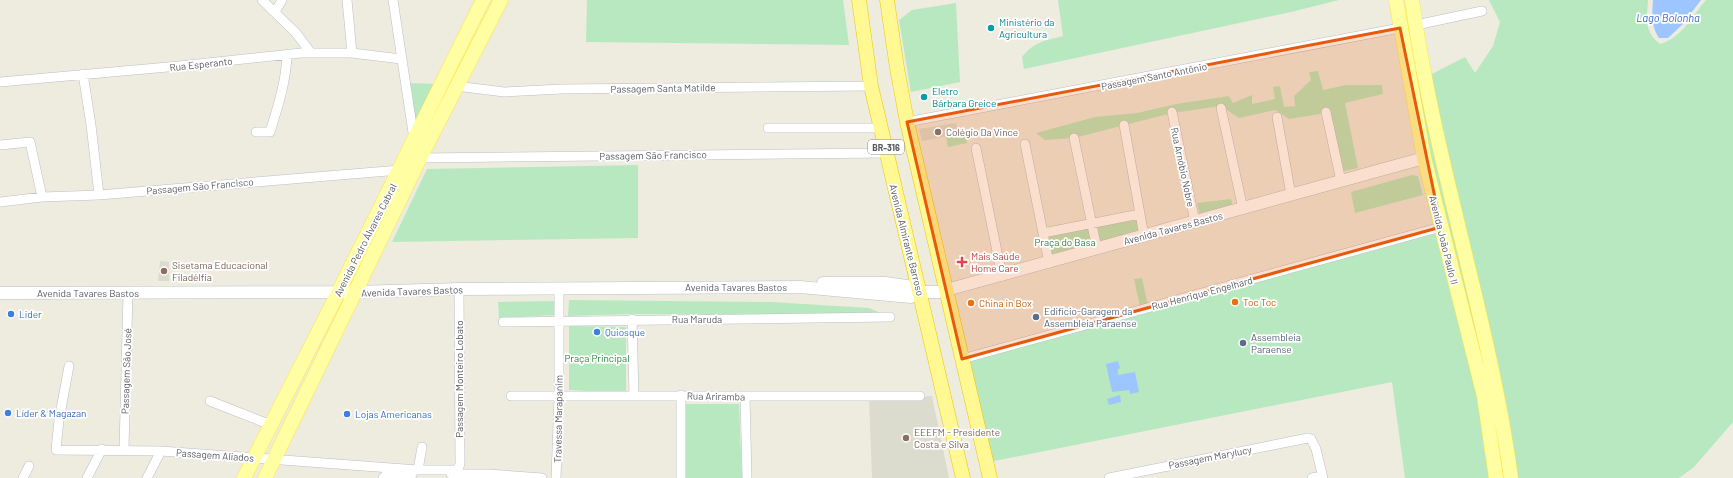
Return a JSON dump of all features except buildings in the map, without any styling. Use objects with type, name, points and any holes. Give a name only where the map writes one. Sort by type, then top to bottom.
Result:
[{"type":"highway","name":"Avenida Almirante Barroso","points":[[859,0],[871,86],[962,478]]},
{"type":"highway","name":"BR-316","points":[[887,0],[896,68],[907,122],[990,478]]},
{"type":"main road","name":"Avenida Pedro Álvares Cabral","points":[[244,478],[400,170],[483,0]]},
{"type":"main road","name":"Avenida Pedro Álvares Cabral","points":[[265,478],[420,158],[501,0]]},
{"type":"main road","name":"Avenida João Paulo II","points":[[1396,0],[1424,158],[1484,396],[1492,438],[1496,478]]},
{"type":"main road","name":"Avenida João Paulo II","points":[[1410,4],[1416,26],[1425,81],[1440,152],[1497,393],[1510,478]]},
{"type":"main road","points":[[1406,55],[1411,59],[1416,80],[1420,82],[1425,81]]},
{"type":"main road","name":"Avenida Tavares Bastos","points":[[0,294],[800,287],[910,297],[920,292],[934,293],[1002,276],[1424,158]]},
{"type":"street","points":[[262,0],[296,33],[310,53]]},
{"type":"street","points":[[275,12],[282,0]]},
{"type":"street","points":[[347,0],[352,53]]},
{"type":"street","points":[[393,0],[414,139]]},
{"type":"street","points":[[1416,26],[1482,11]]},
{"type":"street","name":"Passagem Santo Antônio","points":[[907,122],[1400,28]]},
{"type":"street","name":"Rua Esperanto","points":[[0,82],[310,53],[352,53],[401,59]]},
{"type":"street","points":[[256,132],[270,132],[286,73],[287,55]]},
{"type":"street","points":[[83,74],[91,126],[98,194]]},
{"type":"street","name":"Passagem Santa Matilde","points":[[456,86],[504,92],[562,89],[871,86]]},
{"type":"street","points":[[1221,108],[1243,209]]},
{"type":"street","name":"Rua Arnóbio Nobre","points":[[1172,112],[1195,222]]},
{"type":"street","points":[[1326,112],[1341,182]]},
{"type":"street","points":[[1277,117],[1291,195]]},
{"type":"street","points":[[1124,125],[1135,179],[1144,236]]},
{"type":"street","points":[[768,128],[881,128]]},
{"type":"street","points":[[1074,138],[1097,249]]},
{"type":"street","points":[[0,144],[30,142],[42,197]]},
{"type":"street","points":[[1025,144],[1049,263]]},
{"type":"street","points":[[976,148],[1002,276]]},
{"type":"street","name":"Passagem São Francisco","points":[[420,158],[887,153]]},
{"type":"street","name":"Passagem São Francisco","points":[[0,202],[42,197],[98,194],[400,170]]},
{"type":"street","points":[[1043,233],[1093,225],[1140,214]]},
{"type":"street","name":"Rua Henrique Engelhard","points":[[962,359],[1441,227]]},
{"type":"street","name":"Travessa Marapanim","points":[[556,478],[559,396],[559,288]]},
{"type":"street","name":"Passagem Monteiro Lobato","points":[[458,469],[460,464],[459,289]]},
{"type":"street","name":"Passagem São José","points":[[124,449],[128,293]]},
{"type":"street","name":"Rua Maruda","points":[[503,322],[632,319],[890,318]]},
{"type":"street","points":[[632,319],[634,396]]},
{"type":"street","name":"Passagem Aliados","points":[[69,366],[59,420],[56,450],[124,449],[254,457],[418,470],[458,469]]},
{"type":"street","points":[[681,395],[681,478]]},
{"type":"street","name":"Rua Ariramba","points":[[511,396],[920,396]]},
{"type":"street","points":[[745,396],[746,478]]},
{"type":"street","points":[[210,401],[271,425]]},
{"type":"street","name":"Passagem Marylucy","points":[[1109,478],[1303,439],[1311,439],[1316,449],[1322,477]]},
{"type":"street","points":[[418,470],[422,447]]},
{"type":"street","points":[[86,478],[102,449]]},
{"type":"street","points":[[147,478],[161,451]]},
{"type":"street","points":[[23,478],[29,466]]},
{"type":"street","points":[[383,478],[386,475],[488,474],[542,478]]},
{"type":"street","points":[[1312,478],[1322,477]]},
{"type":"highlighted area","points":[[1400,28],[1441,227],[962,359],[907,122]]},
{"type":"shaded area","name":"Colégio Da Vince","points":[[956,123],[958,134],[922,141],[919,129]]},
{"type":"shaded area","name":"Sisetama Educacional Filadélfia","points":[[160,261],[169,262],[169,281],[158,281]]},
{"type":"shaded area","name":"EEEFM - Presidente Costa e Silva","points":[[932,396],[949,478],[872,478],[869,399]]},
{"type":"green space","points":[[587,0],[843,0],[849,45],[586,42]]},
{"type":"green space","points":[[1058,0],[1339,0],[1291,12],[1024,69],[1022,57],[1031,48],[1040,42],[1063,36]]},
{"type":"green space","points":[[1489,0],[1648,0],[1647,19],[1649,30],[1651,35],[1660,44],[1668,41],[1681,32],[1706,0],[1733,0],[1733,422],[1694,467],[1679,478],[1515,478],[1430,75],[1465,57],[1475,73],[1493,46],[1500,22]]},
{"type":"green space","points":[[956,3],[960,82],[911,92],[899,20],[912,10]]},
{"type":"green space","points":[[1318,71],[1323,90],[1346,85],[1382,85],[1383,94],[1345,103],[1358,168],[1339,172],[1326,113],[1289,119],[1275,110],[1239,118],[1221,106],[1172,113],[1074,138],[1045,140],[1036,133],[1095,117],[1137,113],[1176,104],[1229,96],[1233,103],[1252,95],[1252,104],[1275,99],[1273,87],[1280,86],[1284,107],[1295,106],[1294,96],[1311,80],[1309,72]]},
{"type":"green space","points":[[1416,81],[1420,84],[1483,350],[1506,478],[1501,478],[1498,436],[1491,399],[1422,123]]},
{"type":"green space","points":[[407,83],[442,84],[414,139]]},
{"type":"green space","points":[[966,133],[967,143],[948,147],[946,136]]},
{"type":"green space","points":[[638,165],[638,238],[392,242],[427,169]]},
{"type":"green space","points":[[1412,175],[1418,176],[1423,195],[1355,213],[1351,192]]},
{"type":"green space","points":[[1231,199],[1233,207],[1200,216],[1197,203]]},
{"type":"green space","points":[[1138,217],[1140,232],[1099,242],[1096,225]]},
{"type":"green space","name":"Praça do Basa","points":[[1089,227],[1093,246],[1051,257],[1047,235]]},
{"type":"green space","name":"Assembleia Paraense","points":[[1435,228],[1479,398],[1489,478],[1405,478],[1392,382],[984,463],[961,359]]},
{"type":"green space","points":[[1142,278],[1148,306],[1140,307],[1134,279]]},
{"type":"green space","points":[[569,300],[771,302],[869,308],[888,316],[632,314],[568,316]]},
{"type":"green space","points":[[556,301],[556,315],[499,318],[498,302]]},
{"type":"green space","name":"Praça Principal","points":[[569,326],[626,327],[626,393],[569,390]]},
{"type":"green space","points":[[684,404],[739,404],[742,478],[684,478]]},
{"type":"water","name":"Lago Bolonha","points":[[1653,0],[1701,0],[1682,25],[1668,38],[1659,38],[1653,24]]},
{"type":"water","points":[[1118,361],[1120,368],[1118,370],[1118,375],[1135,372],[1139,392],[1130,394],[1129,390],[1112,392],[1106,364]]},
{"type":"water","points":[[1120,395],[1121,402],[1109,405],[1107,399]]},
{"type":"place","name":"Ministério da Agricultura","points":[[991,28]]},
{"type":"place","name":"Eletro Bárbara Greice","points":[[924,97]]},
{"type":"place","name":"Colégio Da Vince","points":[[938,132]]},
{"type":"place","name":"Mais Saúde Home Care","points":[[962,262]]},
{"type":"place","name":"Sisetama Educacional Filadélfia","points":[[164,271]]},
{"type":"place","name":"Toc Toc","points":[[1235,302]]},
{"type":"place","name":"China in Box","points":[[971,303]]},
{"type":"place","name":"Lider","points":[[11,314]]},
{"type":"place","name":"Edifício-Garagem da Assembleia Paraense","points":[[1036,317]]},
{"type":"place","name":"Quiosque","points":[[597,332]]},
{"type":"place","name":"Assembleia Paraense","points":[[1243,343]]},
{"type":"place","name":"Líder & Magazan","points":[[8,413]]},
{"type":"place","name":"Lojas Americanas","points":[[347,414]]},
{"type":"place","name":"EEEFM - Presidente Costa e Silva","points":[[906,438]]}]
